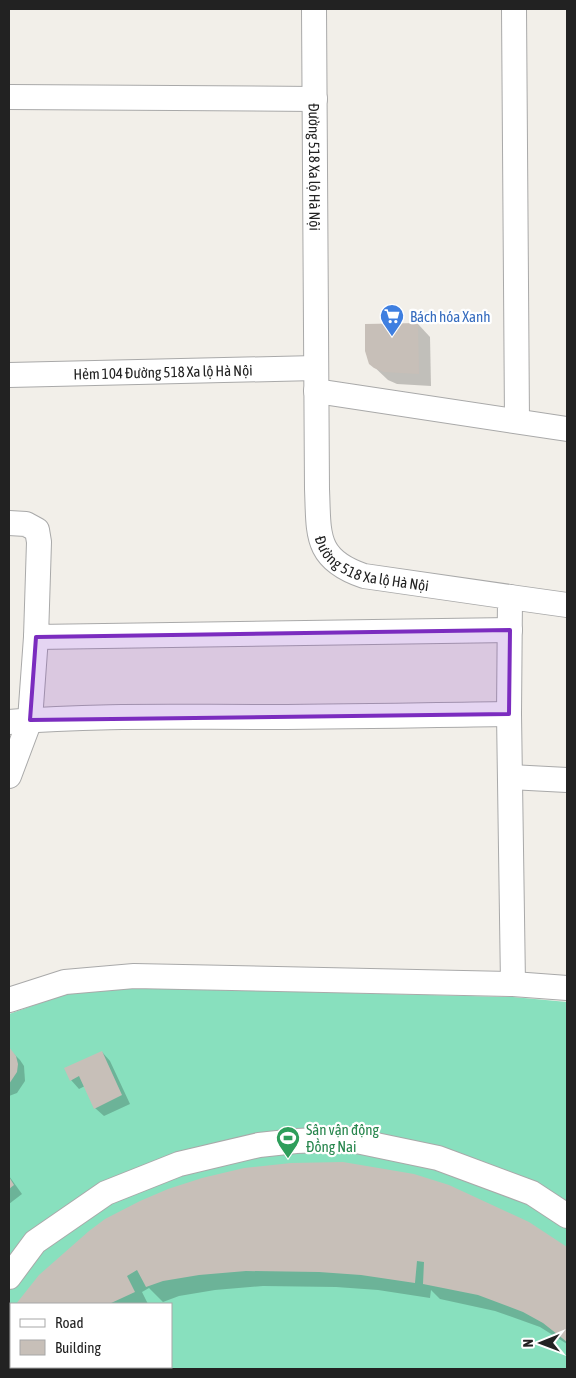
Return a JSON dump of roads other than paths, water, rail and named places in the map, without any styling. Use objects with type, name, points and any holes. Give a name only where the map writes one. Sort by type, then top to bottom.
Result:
[{"type":"street","name":"Đường 518 Xa lộ Hà Nội","points":[[314,9],[316,379],[319,525],[321,541],[325,552],[337,564],[364,576],[567,604]]},
{"type":"street","points":[[514,9],[517,421]]},
{"type":"street","points":[[9,97],[315,99]]},
{"type":"street","name":"Hẻm 104 Đường 518 Xa lộ Hà Nội","points":[[9,375],[316,379],[517,421],[567,429]]},
{"type":"street","points":[[9,523],[26,524],[37,530],[40,542],[36,637],[9,776]]},
{"type":"street","points":[[510,597],[509,714],[514,984]]},
{"type":"street","points":[[36,637],[510,630]]},
{"type":"street","points":[[19,721],[159,717],[336,717],[509,714]]},
{"type":"street","points":[[510,778],[567,780]]},
{"type":"street","points":[[9,1000],[65,982],[134,976],[514,984],[567,988]]},
{"type":"street","points":[[9,1277],[35,1242],[106,1193],[179,1164],[259,1145],[347,1139],[438,1158],[532,1194],[567,1216]]},
{"type":"place","name":"Bách hóa Xanh","points":[[392,337]]},
{"type":"place","name":"Sân vận động Đồng Nai","points":[[288,1159]]}]
